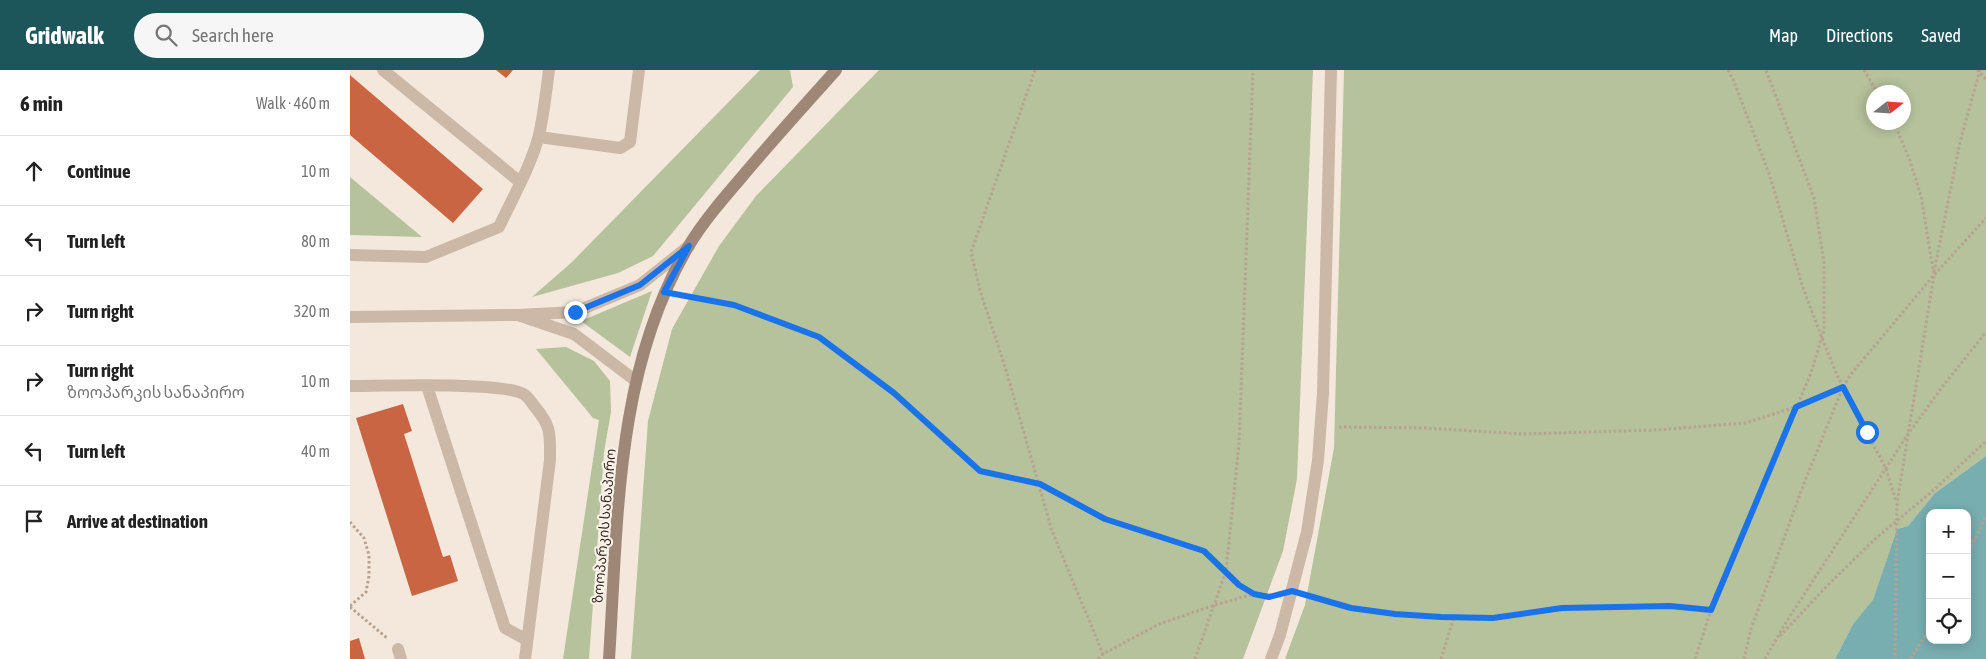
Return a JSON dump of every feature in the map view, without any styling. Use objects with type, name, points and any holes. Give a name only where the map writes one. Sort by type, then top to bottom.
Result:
[{"type":"main road","name":"ზოოპარკის სანაპირო","points":[[609,659],[621,471],[636,380],[664,292],[689,246],[719,203],[772,140],[836,70]]},
{"type":"street","points":[[383,70],[520,182]]},
{"type":"street","points":[[350,255],[426,258],[499,227],[539,137],[545,106],[548,70]]},
{"type":"street","points":[[539,137],[620,148],[630,142],[639,70]]},
{"type":"street","points":[[1271,659],[1280,636],[1306,532],[1318,460],[1330,70]]},
{"type":"street","points":[[350,317],[518,315],[575,312],[640,285],[689,246]]},
{"type":"street","points":[[518,315],[574,334],[636,380]]},
{"type":"street","points":[[350,386],[455,385],[505,389],[525,394],[545,418],[550,432],[550,460],[525,659]]},
{"type":"street","points":[[427,386],[505,628],[527,640]]},
{"type":"path","points":[[1036,70],[972,252],[980,290],[1006,370],[1052,531],[1103,654]]},
{"type":"path","points":[[1195,659],[1226,572],[1239,444],[1253,70]]},
{"type":"path","points":[[1728,70],[1770,176],[1803,288],[1822,338],[1843,387],[1886,469],[1897,503]]},
{"type":"path","points":[[1695,659],[1711,610],[1812,373],[1824,330],[1824,262],[1814,198],[1766,70]]},
{"type":"path","points":[[1864,70],[1873,85]]},
{"type":"path","points":[[1979,71],[1986,79]]},
{"type":"path","points":[[1895,659],[1897,503],[1934,275],[1960,142],[1979,71]]},
{"type":"path","points":[[1897,130],[1921,196],[1934,275]]},
{"type":"path","points":[[1744,659],[1751,629],[1800,495],[1843,387],[1851,374],[1934,275],[1986,218]]},
{"type":"path","points":[[664,292],[734,305],[819,337],[894,393],[980,471],[1040,484],[1105,519],[1204,551],[1239,585],[1254,594],[1269,597],[1292,591],[1351,608],[1395,614],[1454,617],[1493,618],[1562,608],[1670,606],[1711,610]]},
{"type":"path","points":[[1765,659],[1908,434],[1986,332]]},
{"type":"path","points":[[1320,427],[1426,428],[1523,434],[1656,430],[1745,423],[1796,407],[1843,387]]},
{"type":"path","points":[[1776,640],[1827,586],[1897,519],[1935,488],[1986,441]]},
{"type":"path","points":[[1968,554],[1986,516]]},
{"type":"path","points":[[350,522],[364,538],[369,555],[369,576],[366,592],[350,607],[400,654]]},
{"type":"path","points":[[1098,659],[1103,654],[1159,624],[1254,594]]},
{"type":"path","points":[[1441,659],[1454,617]]},
{"type":"path","points":[[1911,659],[1926,634]]},
{"type":"green space","points":[[760,70],[790,70],[793,87],[653,256],[618,273],[532,297],[572,262]]},
{"type":"green space","points":[[879,70],[1313,70],[1297,479],[1283,551],[1243,659],[631,659],[648,421],[672,329],[719,246],[756,196]]},
{"type":"green space","points":[[1344,70],[1986,70],[1986,456],[1935,493],[1908,526],[1897,529],[1873,601],[1853,624],[1835,659],[1285,659],[1305,605],[1334,448]]},
{"type":"green space","points":[[350,177],[422,237],[350,235]]},
{"type":"green space","points":[[652,291],[630,357],[581,321]]},
{"type":"green space","points":[[566,347],[594,361],[610,381],[611,412],[604,452],[589,659],[563,659],[599,420],[593,418],[536,349]]},
{"type":"water","points":[[1986,456],[1986,659],[1835,659],[1853,624],[1873,600],[1897,529],[1908,526],[1935,493]]},
{"type":"building","points":[[496,70],[513,70],[506,78]]},
{"type":"building","points":[[350,75],[483,189],[453,223],[350,135]]},
{"type":"building","points":[[403,404],[412,431],[404,434],[443,557],[450,555],[458,581],[412,596],[356,418]]},
{"type":"building","points":[[359,638],[365,659],[350,659],[350,641]]},
{"type":"route","points":[[575,312],[640,285],[689,246],[664,292],[734,305],[819,337],[894,393],[980,471],[1040,484],[1105,519],[1204,551],[1239,585],[1254,594],[1269,597],[1292,591],[1351,608],[1395,614],[1493,618],[1562,608],[1670,606],[1711,610],[1796,407],[1843,387],[1867,432]]}]
